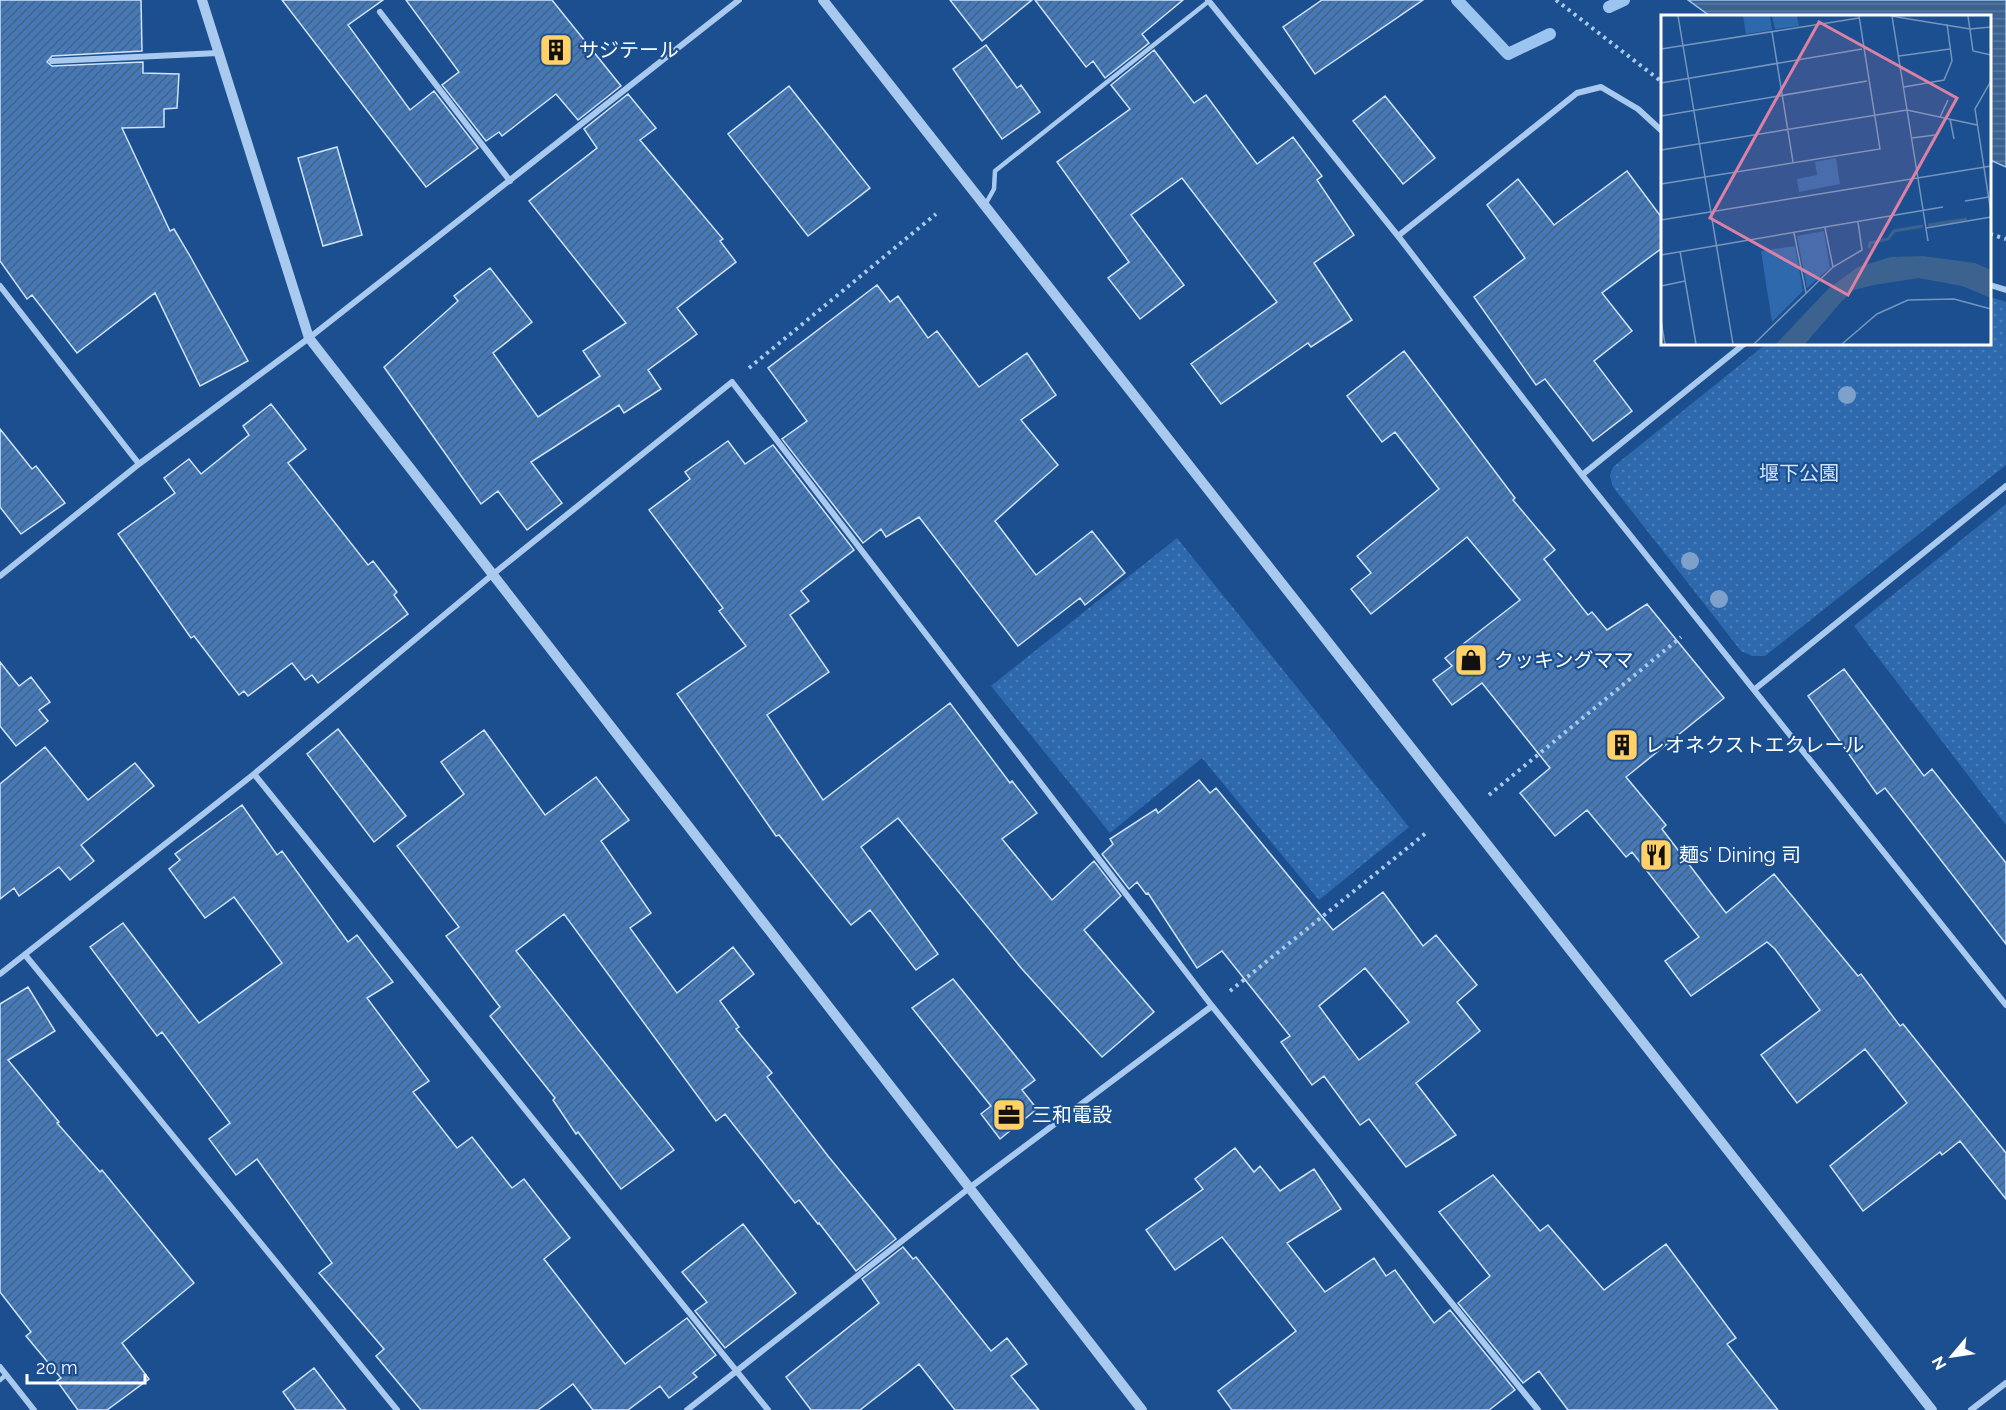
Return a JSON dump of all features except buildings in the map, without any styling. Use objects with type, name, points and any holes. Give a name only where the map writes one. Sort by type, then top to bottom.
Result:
[{"type":"street","points":[[202,0],[309,338],[1142,1410]]},
{"type":"street","points":[[0,576],[139,465],[309,338],[739,0]]},
{"type":"street","points":[[823,0],[1932,1410]]},
{"type":"street","points":[[1208,1],[1398,236],[1582,475],[2006,1005]]},
{"type":"street","points":[[380,12],[510,181]]},
{"type":"street","points":[[52,61],[218,53]]},
{"type":"street","points":[[1398,236],[1577,93],[1601,87],[1638,109],[1661,130]]},
{"type":"street","points":[[0,286],[139,465]]},
{"type":"street","points":[[1991,286],[2006,290]]},
{"type":"street","points":[[1582,475],[1743,345]]},
{"type":"street","points":[[0,974],[26,956],[254,774],[492,575],[732,382],[1212,1006],[1538,1410]]},
{"type":"street","points":[[1755,689],[2006,486]]},
{"type":"street","points":[[254,774],[768,1410]]},
{"type":"street","points":[[26,956],[397,1410]]},
{"type":"street","points":[[687,1410],[968,1189],[1212,1006]]},
{"type":"street","points":[[0,1367],[34,1410]]},
{"type":"street","points":[[1971,1410],[2006,1383]]},
{"type":"lane","points":[[985,205],[994,189],[995,171],[1208,1]]},
{"type":"lane","points":[[0,1380],[6,1375]]},
{"type":"path","points":[[1556,0],[1661,81]]},
{"type":"path","points":[[732,382],[936,214]]},
{"type":"path","points":[[1991,234],[2006,238]]},
{"type":"path","points":[[1490,795],[1700,621]]},
{"type":"path","points":[[1212,1006],[1426,833]]},
{"type":"green space","name":"堰下公園","points":[[1991,297],[2006,302],[2006,465],[1765,656],[1752,656],[1741,651],[1613,487],[1610,476],[1613,467],[1765,345],[1991,345]]},
{"type":"green space","points":[[2006,504],[2006,825],[1854,626]]},
{"type":"green space","points":[[1177,538],[1409,827],[1319,900],[1202,758],[1110,833],[991,686]]},
{"type":"shaded area","points":[[1688,0],[2006,0],[2006,167],[1991,160],[1991,15],[1709,15]]},
{"type":"waterway","points":[[1457,0],[1508,54],[1550,34]]},
{"type":"waterway","points":[[1609,7],[1624,0]]},
{"type":"place","name":"サジテール","points":[[556,50]]},
{"type":"place","name":"クッキングママ","points":[[1471,660]]},
{"type":"place","name":"レオネクストエクレール","points":[[1622,745]]},
{"type":"place","name":"麺s' Dining 司","points":[[1656,855]]},
{"type":"place","name":"三和電設","points":[[1009,1115]]}]
